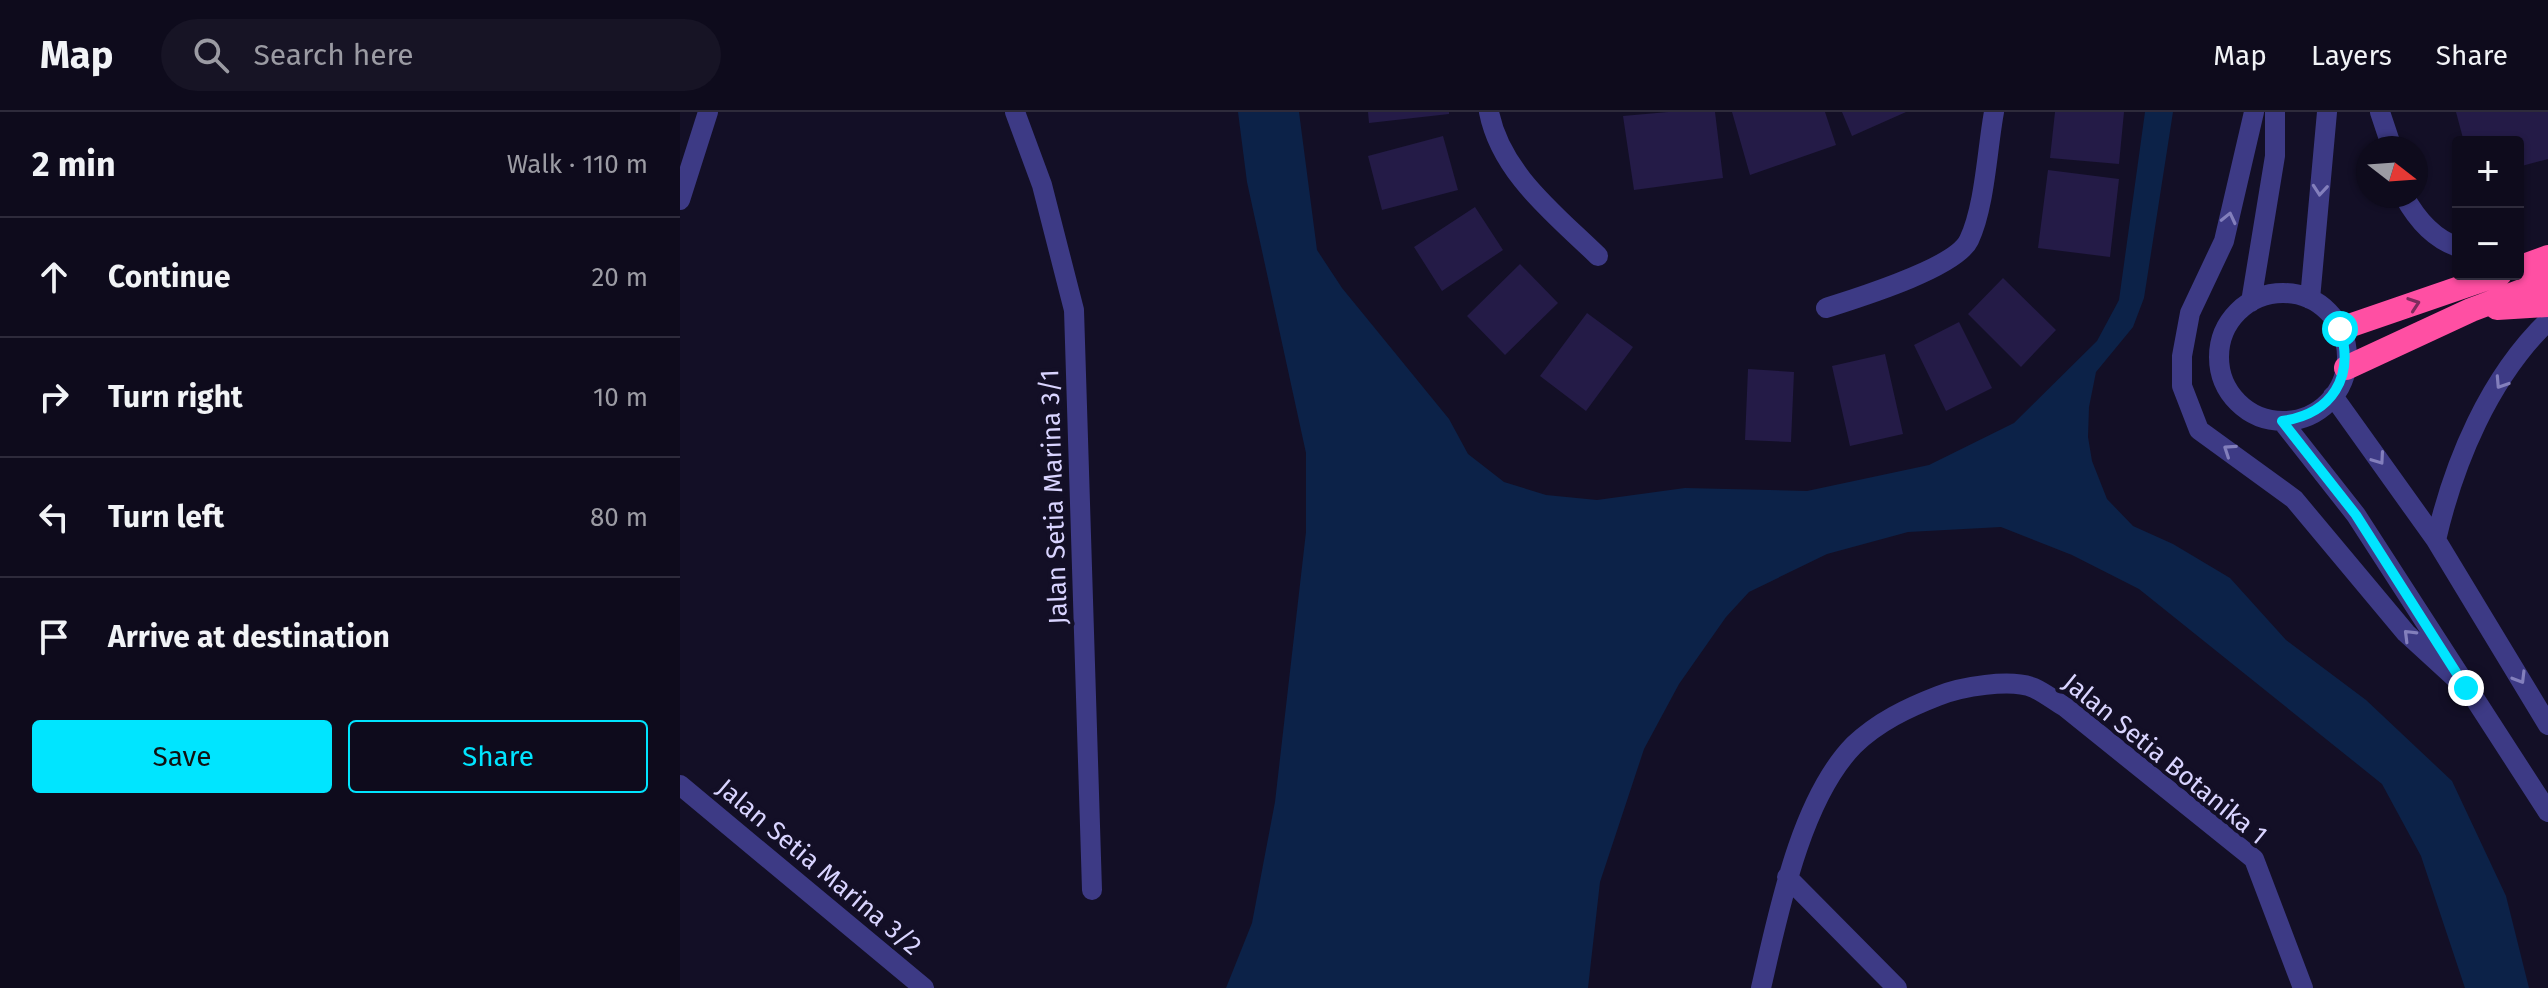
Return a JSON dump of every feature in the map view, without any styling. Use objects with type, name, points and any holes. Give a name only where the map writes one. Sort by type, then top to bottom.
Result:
[{"type":"highway","points":[[2524,265],[2548,257]]},
{"type":"highway","points":[[2340,329],[2482,280]]},
{"type":"highway","points":[[2346,368],[2471,310],[2548,281]]},
{"type":"highway","points":[[2471,310],[2548,305]]},
{"type":"street","points":[[680,200],[708,112]]},
{"type":"street","name":"Jalan Setia Marina 3/1","points":[[1015,112],[1042,185],[1074,310],[1092,890]]},
{"type":"street","points":[[1489,112],[1492,127],[1520,180],[1598,256]]},
{"type":"street","points":[[1826,308],[1880,291],[1949,259],[1968,243],[1994,112]]},
{"type":"street","points":[[2254,112],[2224,241],[2190,313],[2182,356],[2182,386],[2199,430],[2294,499],[2406,633],[2466,688]]},
{"type":"street","points":[[2251,302],[2275,156],[2275,112]]},
{"type":"street","points":[[2310,299],[2327,112]]},
{"type":"street","points":[[2380,112],[2388,136]]},
{"type":"street","points":[[2412,208],[2444,243],[2452,245]]},
{"type":"street","points":[[2291,293],[2310,299],[2328,311],[2340,329],[2346,348],[2346,368],[2333,396],[2319,410],[2302,418],[2282,421],[2259,417],[2239,404],[2225,385],[2219,362],[2221,338],[2233,317],[2251,302],[2270,294],[2291,293]]},
{"type":"street","points":[[2436,540],[2445,500],[2480,415],[2528,340],[2548,321]]},
{"type":"street","points":[[2333,396],[2436,540],[2548,725]]},
{"type":"street","points":[[2282,421],[2356,515],[2548,812]]},
{"type":"street","name":"Jalan Setia Botanika 1","points":[[1761,988],[1787,877],[1818,799],[1853,747],[1882,723],[1947,692],[1987,684],[2031,686],[2065,707],[2254,859],[2303,988]]},
{"type":"street","name":"Jalan Setia Marina 3/2","points":[[680,785],[924,988]]},
{"type":"street","points":[[1787,877],[1897,988]]},
{"type":"water","points":[[1238,112],[1299,112],[1317,250],[1342,288],[1449,419],[1468,454],[1504,482],[1546,495],[1597,500],[1685,488],[1807,491],[1929,465],[2014,423],[2097,341],[2119,300],[2145,112],[2173,112],[2144,298],[2133,327],[2096,372],[2089,407],[2088,437],[2092,461],[2107,499],[2133,526],[2173,544],[2230,578],[2286,640],[2366,700],[2452,781],[2506,896],[2529,988],[2465,988],[2421,856],[2382,784],[2139,589],[2072,555],[2001,527],[1908,532],[1827,554],[1749,592],[1726,617],[1679,684],[1644,749],[1600,882],[1588,988],[1226,988],[1252,923],[1275,802],[1306,532],[1306,453],[1247,182]]},
{"type":"building","points":[[1368,112],[1449,112],[1449,114],[1369,123]]},
{"type":"building","points":[[1715,112],[1723,178],[1634,190],[1623,116]]},
{"type":"building","points":[[1732,112],[1825,112],[1836,145],[1750,175]]},
{"type":"building","points":[[1842,112],[1906,112],[1852,136]]},
{"type":"building","points":[[2055,112],[2124,112],[2119,164],[2050,158]]},
{"type":"building","points":[[2456,112],[2548,112],[2548,159],[2524,165],[2524,136],[2462,136]]},
{"type":"building","points":[[1443,136],[1458,190],[1382,210],[1368,156]]},
{"type":"building","points":[[2048,170],[2119,179],[2110,257],[2038,248]]},
{"type":"building","points":[[1475,207],[1503,250],[1442,291],[1414,247]]},
{"type":"building","points":[[1520,264],[1558,303],[1505,355],[1467,316]]},
{"type":"building","points":[[2003,278],[2056,330],[2021,367],[1968,314]]},
{"type":"building","points":[[1587,313],[1633,347],[1586,411],[1540,376]]},
{"type":"building","points":[[1959,322],[1992,388],[1946,411],[1914,345]]},
{"type":"building","points":[[1885,354],[1903,434],[1850,446],[1832,366]]},
{"type":"building","points":[[1748,369],[1794,372],[1791,442],[1745,440]]},
{"type":"route","points":[[2340,329],[2346,348],[2346,368],[2333,396],[2319,410],[2302,418],[2282,421],[2356,515],[2466,688]]}]
